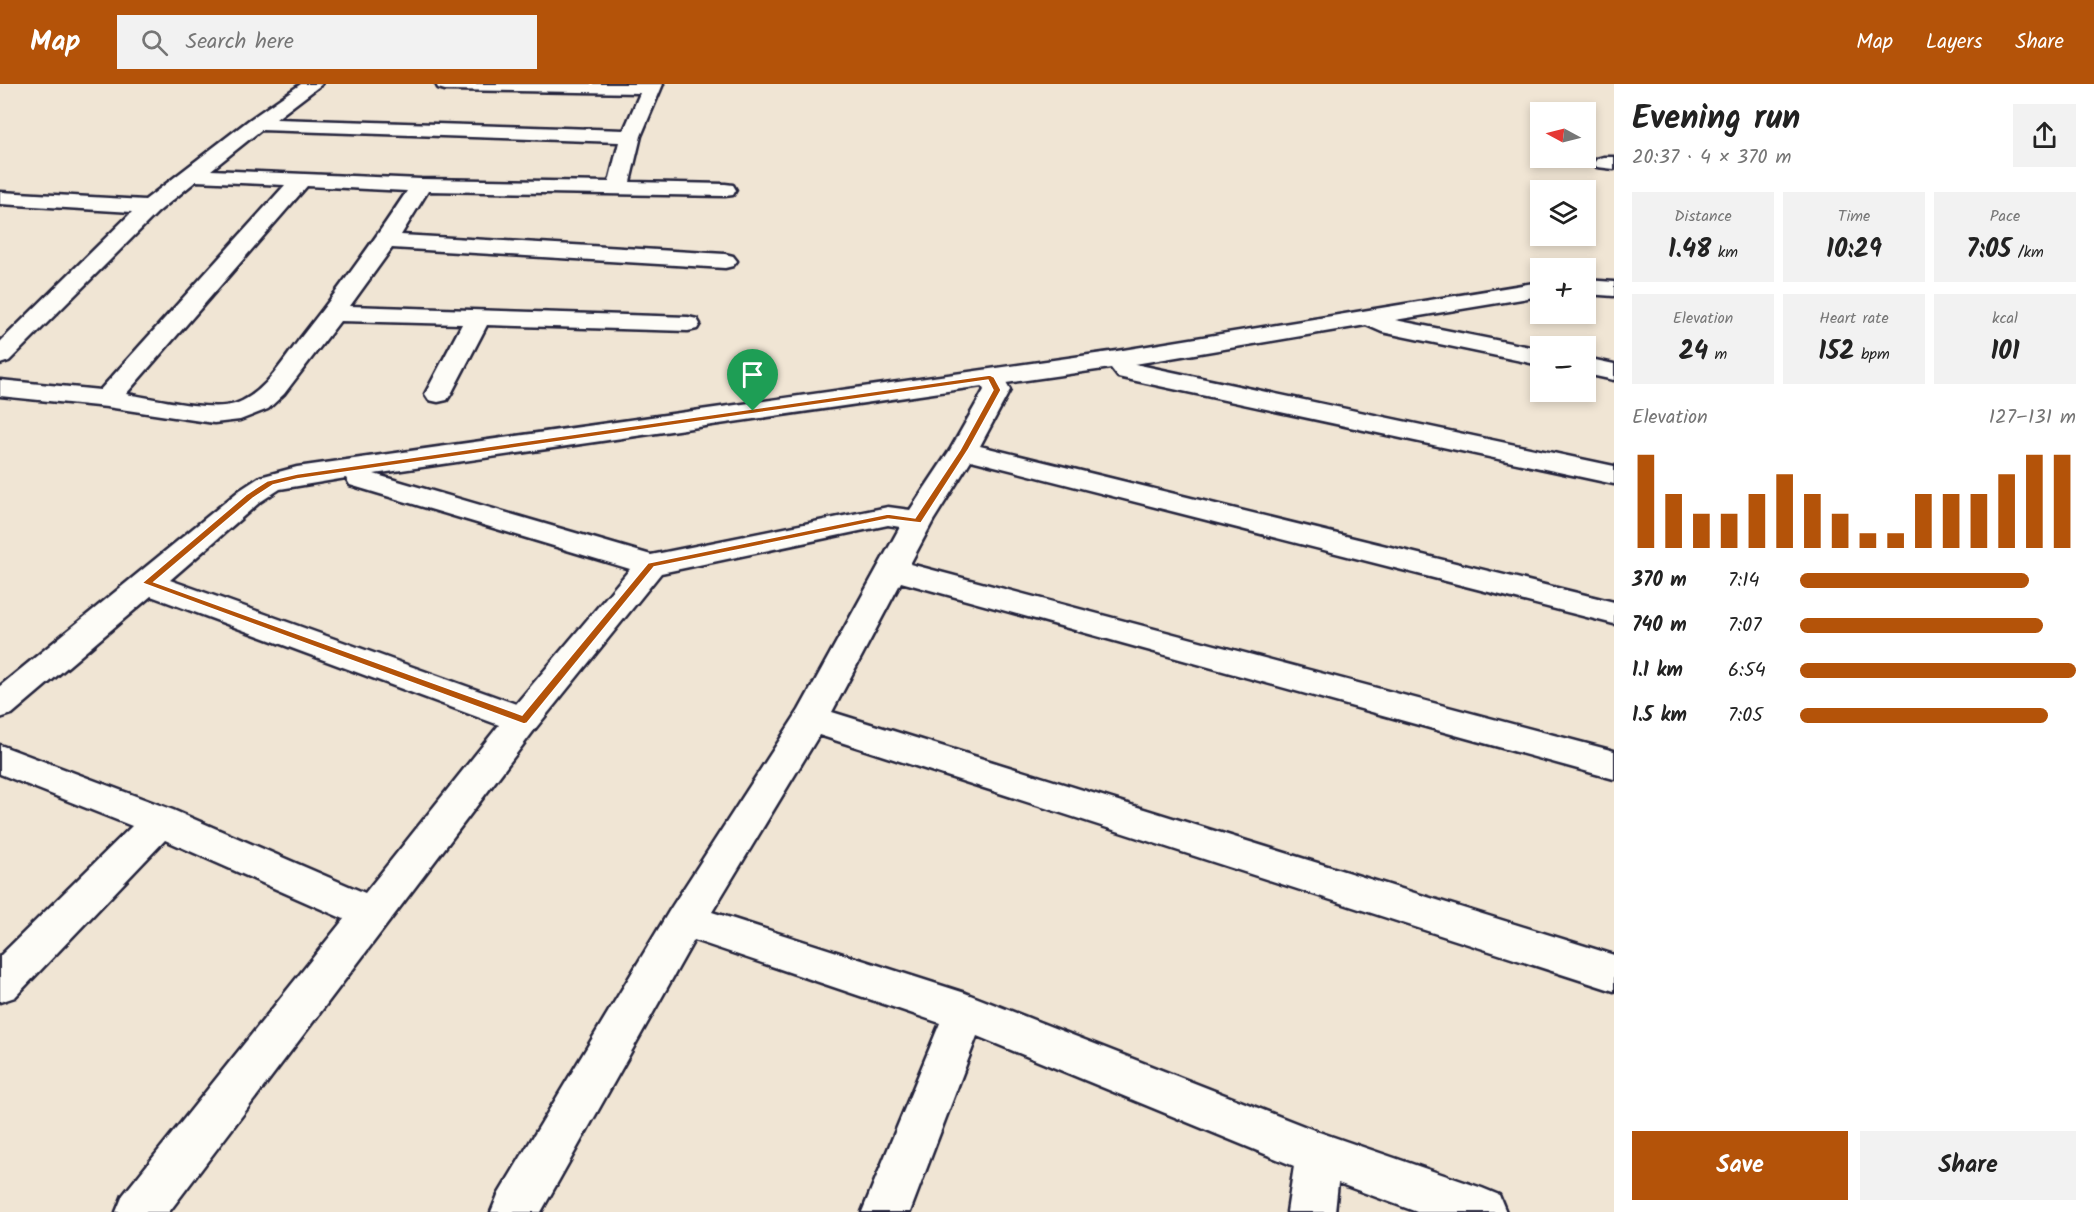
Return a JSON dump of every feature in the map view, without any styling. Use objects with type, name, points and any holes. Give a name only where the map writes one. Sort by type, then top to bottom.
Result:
[{"type":"street","points":[[0,356],[150,207],[256,124],[313,84]]},
{"type":"street","points":[[445,84],[653,86],[632,136],[618,187]]},
{"type":"street","points":[[256,124],[632,136]]},
{"type":"street","points":[[192,175],[421,185],[726,190]]},
{"type":"street","points":[[107,399],[300,181]]},
{"type":"street","points":[[0,388],[107,399],[214,415],[240,412],[259,403],[275,388],[333,313],[386,241],[421,185]]},
{"type":"street","points":[[0,198],[150,207]]},
{"type":"street","points":[[0,222],[27,200]]},
{"type":"street","points":[[386,241],[725,261]]},
{"type":"street","points":[[1596,288],[1614,289]]},
{"type":"street","points":[[0,705],[250,496],[270,483],[297,476],[359,469],[1118,359],[1530,291]]},
{"type":"street","points":[[333,313],[688,324]]},
{"type":"street","points":[[1369,317],[1382,325],[1530,355]]},
{"type":"street","points":[[438,394],[478,318]]},
{"type":"street","points":[[1118,359],[1127,371],[1614,475]]},
{"type":"street","points":[[1596,368],[1614,372]]},
{"type":"street","points":[[515,1212],[685,921],[811,719],[918,521],[964,450],[997,390],[990,377]]},
{"type":"street","points":[[964,450],[1614,613]]},
{"type":"street","points":[[359,469],[360,479],[651,565],[888,516],[918,521]]},
{"type":"street","points":[[140,1212],[524,720],[651,565]]},
{"type":"street","points":[[893,570],[1614,765]]},
{"type":"street","points":[[147,583],[524,720]]},
{"type":"street","points":[[811,719],[1614,974]]},
{"type":"street","points":[[0,759],[160,821],[373,915]]},
{"type":"street","points":[[0,984],[160,821]]},
{"type":"street","points":[[685,921],[965,1012],[1319,1154],[1482,1212]]},
{"type":"street","points":[[886,1212],[965,1012]]},
{"type":"street","points":[[1311,1212],[1319,1154]]},
{"type":"route","points":[[990,377],[997,390],[964,450],[918,521],[888,516],[651,565],[524,720],[147,583],[250,496],[270,483],[297,476],[359,469],[753,411],[990,377]]}]
